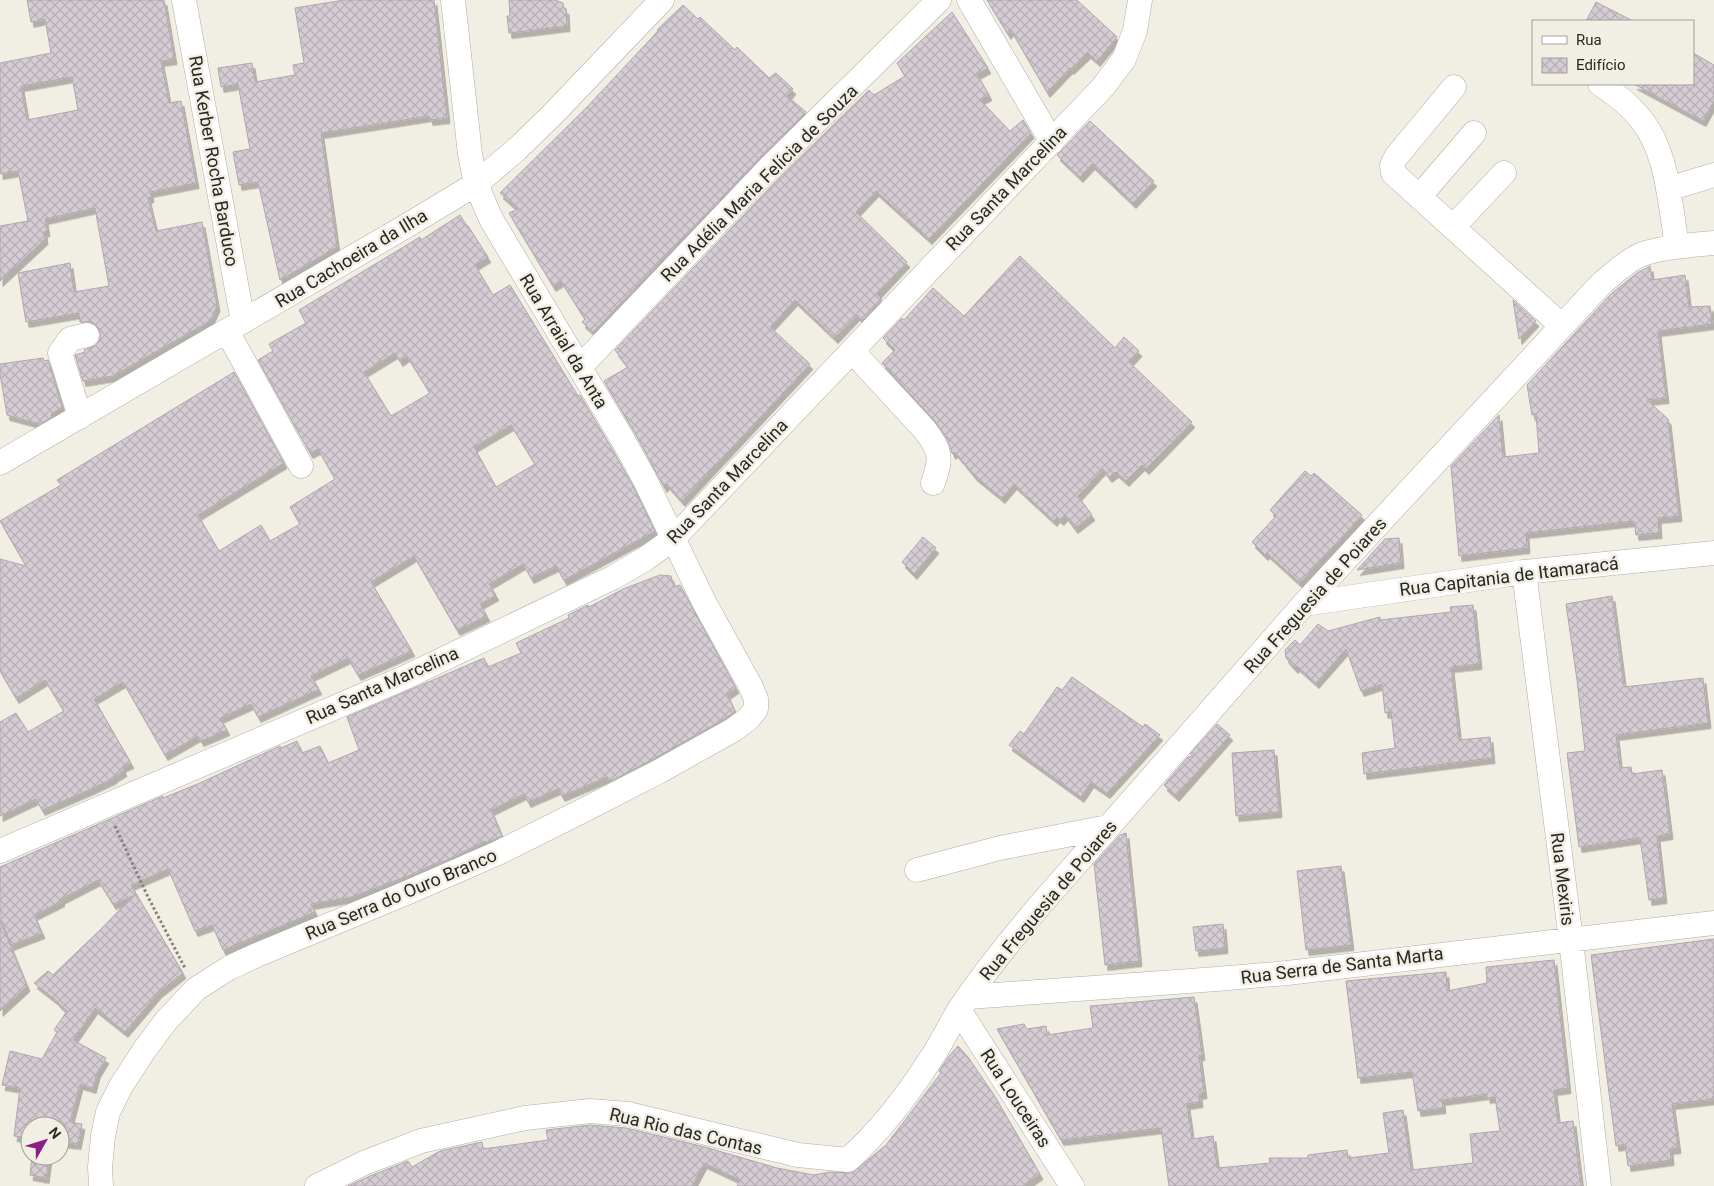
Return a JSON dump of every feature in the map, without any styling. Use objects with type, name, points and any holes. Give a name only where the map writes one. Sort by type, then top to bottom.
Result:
[{"type":"street","name":"Rua Kerber Rocha Barduco","points":[[184,0],[235,326],[301,466]]},
{"type":"street","name":"Rua Arraial da Anta","points":[[452,0],[470,154],[476,184],[491,218],[645,480],[704,602],[738,662]]},
{"type":"street","name":"Rua Cachoeira da Ilha","points":[[0,463],[476,184],[517,149],[552,115],[662,0]]},
{"type":"street","name":"Rua Adélia Maria Felícia de Souza","points":[[580,367],[771,166],[939,0]]},
{"type":"street","points":[[969,0],[1052,142]]},
{"type":"street","name":"Rua Santa Marcelina","points":[[0,851],[406,677],[614,577],[645,559],[673,539],[1103,87],[1124,59],[1135,31],[1140,0]]},
{"type":"street","points":[[1602,85],[1635,112],[1650,132],[1662,163],[1677,246]]},
{"type":"street","points":[[1454,87],[1396,157],[1392,165],[1394,173],[1562,326]]},
{"type":"street","points":[[1419,197],[1474,133]]},
{"type":"street","points":[[1453,228],[1504,172]]},
{"type":"street","points":[[1668,189],[1714,175]]},
{"type":"street","name":"Rua Freguesia de Poiares","points":[[964,1003],[1004,947],[1304,604],[1601,284],[1624,265],[1640,255],[1677,246],[1714,243]]},
{"type":"street","points":[[80,417],[60,353],[70,339],[87,335]]},
{"type":"street","points":[[852,351],[932,440],[939,452],[939,465],[933,483]]},
{"type":"street","name":"Rua Capitania de Itamaracá","points":[[1304,604],[1524,572],[1714,552]]},
{"type":"street","name":"Rua Mexiris","points":[[1524,572],[1571,940],[1599,1186]]},
{"type":"street","name":"Rua Serra do Ouro Branco","points":[[101,1186],[102,1136],[108,1112],[121,1086],[145,1048],[166,1021],[196,989],[229,968],[256,955],[498,853],[660,771],[733,730],[748,719],[756,709],[756,699],[738,662]]},
{"type":"street","points":[[917,870],[1000,848],[1108,827]]},
{"type":"street","name":"Rua Serra de Santa Marta","points":[[964,1003],[1217,979],[1714,923]]},
{"type":"street","name":"Rua Rio das Contas","points":[[317,1186],[364,1163],[421,1142],[525,1118],[590,1111],[628,1114],[771,1150],[824,1159],[848,1160],[871,1139],[905,1096],[931,1060],[964,1003]]},
{"type":"street","name":"Rua Louceiras","points":[[964,1003],[1072,1186]]},
{"type":"path","points":[[105,806],[148,897],[196,989]]},
{"type":"building","points":[[27,0],[164,0],[174,59],[161,61],[169,103],[181,101],[196,183],[150,192],[151,197],[148,198],[156,231],[202,222],[217,306],[210,321],[113,376],[83,381],[75,355],[85,352],[84,350],[96,345],[100,339],[100,332],[97,326],[91,322],[80,322],[79,313],[26,322],[18,273],[70,263],[74,292],[109,286],[95,208],[45,219],[47,231],[44,232],[45,239],[0,281],[0,226],[28,221],[18,171],[0,174],[0,63],[51,53],[45,19],[31,22]],"holes":[[[72,77],[78,110],[27,120],[21,86]]]},
{"type":"building","points":[[344,0],[434,0],[447,118],[430,120],[429,116],[321,133],[337,247],[280,280],[258,182],[239,185],[233,152],[250,149],[238,84],[221,87],[218,68],[252,63],[255,82],[295,75],[293,65],[304,63],[295,8]]},
{"type":"building","points":[[509,0],[555,0],[563,3],[564,9],[566,9],[567,26],[509,33],[507,16],[510,16]]},
{"type":"building","points":[[987,0],[1077,0],[1117,37],[1097,61],[1088,53],[1070,68],[1047,92],[1011,30],[1008,34]]},
{"type":"building","points":[[1596,2],[1631,20],[1587,20]]},
{"type":"building","points":[[683,5],[698,19],[700,17],[735,50],[737,47],[769,78],[776,73],[793,89],[787,96],[806,112],[761,156],[593,332],[582,322],[585,319],[561,281],[553,286],[509,213],[518,209],[500,193],[587,107],[657,30]]},
{"type":"building","points":[[952,12],[988,68],[977,74],[989,95],[980,100],[1010,131],[1023,120],[1031,133],[929,239],[876,191],[856,212],[907,262],[877,294],[882,299],[863,320],[857,315],[835,338],[795,300],[770,327],[810,364],[682,501],[667,484],[664,487],[604,381],[628,367],[615,350],[781,176],[869,90],[874,95],[905,76],[897,63]]},
{"type":"building","points":[[1694,54],[1714,65],[1714,101],[1703,121],[1636,85],[1694,85]]},
{"type":"building","points":[[1090,121],[1154,181],[1133,203],[1092,164],[1080,177],[1057,155]]},
{"type":"building","points":[[460,215],[488,257],[475,265],[493,295],[510,285],[611,447],[655,531],[564,580],[556,566],[531,578],[523,564],[489,584],[496,595],[480,604],[487,616],[457,630],[414,556],[371,582],[412,651],[358,675],[348,658],[311,676],[319,689],[258,717],[251,704],[220,718],[227,730],[201,741],[198,736],[165,755],[123,682],[94,699],[131,763],[122,767],[124,771],[91,789],[42,810],[36,799],[0,816],[0,722],[16,713],[28,732],[64,711],[45,680],[16,698],[0,671],[0,559],[26,566],[0,521],[61,485],[57,480],[234,372],[284,463],[198,515],[219,551],[261,525],[270,541],[300,524],[290,507],[335,479],[318,449],[310,453],[258,360],[273,351],[269,344],[306,323],[299,310],[420,237],[421,240]],"holes":[[[395,353],[400,361],[407,356],[430,393],[391,416],[364,372]],[[511,425],[535,464],[496,487],[474,447]]]},
{"type":"building","points":[[1020,256],[1115,348],[1124,337],[1139,351],[1129,362],[1192,422],[1146,469],[1142,465],[1126,481],[1116,472],[1109,477],[1103,469],[1078,496],[1092,515],[1075,528],[1065,515],[1061,520],[1057,517],[1054,521],[1014,484],[1002,498],[975,476],[955,452],[952,453],[947,438],[935,421],[882,363],[895,350],[883,338],[902,318],[904,320],[933,288],[964,316]]},
{"type":"building","points":[[1650,266],[1652,280],[1685,275],[1689,307],[1710,306],[1712,324],[1658,331],[1666,398],[1647,400],[1668,419],[1679,516],[1658,518],[1659,533],[1636,535],[1634,521],[1526,533],[1527,548],[1459,556],[1451,466],[1499,415],[1503,457],[1539,453],[1536,414],[1532,415],[1527,385],[1611,294],[1637,273]]},
{"type":"building","points":[[1513,300],[1536,321],[1519,339]]},
{"type":"building","points":[[43,358],[44,361],[48,360],[62,407],[51,414],[52,417],[40,424],[7,415],[0,364]]},
{"type":"building","points":[[1305,471],[1311,476],[1314,473],[1362,515],[1300,583],[1252,542],[1276,516],[1270,510]]},
{"type":"building","points":[[923,537],[936,548],[914,574],[902,562]]},
{"type":"building","points":[[1399,538],[1401,563],[1357,570],[1385,539]]},
{"type":"building","points":[[660,575],[671,576],[674,587],[680,585],[736,688],[727,694],[735,711],[726,718],[609,782],[607,777],[562,796],[558,789],[528,802],[524,794],[491,810],[502,836],[486,843],[485,841],[439,864],[439,862],[408,876],[346,899],[311,904],[315,912],[223,950],[212,925],[195,931],[168,869],[131,885],[183,973],[159,992],[125,1032],[95,1008],[73,1040],[106,1058],[97,1073],[93,1088],[80,1084],[70,1122],[70,1116],[20,1116],[20,1137],[14,1136],[20,1088],[2,1085],[10,1051],[42,1059],[57,1032],[54,1030],[67,1011],[34,983],[48,971],[53,975],[133,896],[113,904],[98,880],[34,915],[42,933],[11,945],[0,917],[0,867],[163,796],[163,798],[200,783],[280,746],[281,748],[297,741],[302,753],[320,746],[328,763],[359,750],[347,717],[484,658],[488,667],[521,653],[516,643],[569,618],[568,615],[588,605],[589,607],[623,589]]},
{"type":"building","points":[[1612,596],[1624,687],[1703,678],[1708,723],[1616,735],[1620,768],[1631,767],[1632,774],[1662,770],[1670,834],[1657,836],[1664,898],[1649,900],[1640,838],[1579,847],[1567,753],[1585,751],[1566,604]]},
{"type":"building","points":[[1473,605],[1479,664],[1451,667],[1459,740],[1490,737],[1492,758],[1364,774],[1362,753],[1395,748],[1391,712],[1385,713],[1382,684],[1361,691],[1346,649],[1316,683],[1297,666],[1295,668],[1286,658],[1285,650],[1295,640],[1300,645],[1318,624],[1328,631],[1380,617],[1380,620],[1451,612],[1450,607]]},
{"type":"building","points":[[1072,677],[1143,727],[1145,724],[1160,735],[1107,793],[1091,782],[1081,797],[1009,745],[1020,731],[1024,734],[1057,687],[1062,690]]},
{"type":"building","points":[[1217,724],[1230,735],[1176,796],[1164,785],[1188,757],[1193,756],[1190,754]]},
{"type":"building","points":[[1274,750],[1279,812],[1236,816],[1232,753]]},
{"type":"building","points":[[1126,833],[1139,961],[1105,965],[1094,864],[1120,835]]},
{"type":"building","points":[[1341,866],[1351,945],[1306,950],[1297,871]]},
{"type":"building","points":[[0,920],[27,986],[0,1011]]},
{"type":"building","points":[[1223,924],[1225,948],[1196,951],[1193,927]]},
{"type":"building","points":[[1714,939],[1714,1099],[1672,1104],[1678,1148],[1670,1149],[1671,1160],[1628,1166],[1625,1144],[1616,1146],[1591,955]]},
{"type":"building","points":[[1554,960],[1568,1088],[1554,1090],[1556,1107],[1558,1123],[1573,1121],[1581,1186],[1169,1186],[1161,1128],[1061,1140],[997,1029],[1024,1024],[1027,1029],[1046,1026],[1047,1035],[1093,1028],[1090,1006],[1194,997],[1202,1055],[1199,1055],[1204,1093],[1199,1094],[1200,1102],[1187,1104],[1192,1139],[1213,1136],[1217,1168],[1270,1163],[1269,1158],[1308,1158],[1308,1155],[1347,1150],[1348,1158],[1389,1153],[1383,1113],[1403,1110],[1411,1170],[1473,1163],[1470,1134],[1500,1131],[1495,1097],[1487,1098],[1487,1094],[1442,1100],[1443,1108],[1418,1111],[1412,1072],[1358,1078],[1346,981],[1446,972],[1447,991],[1487,983],[1486,967]]},
{"type":"building","points":[[958,1046],[968,1057],[994,1095],[1040,1174],[1023,1186],[737,1186],[740,1180],[704,1163],[692,1186],[348,1186],[408,1161],[412,1167],[440,1151],[482,1142],[483,1149],[548,1140],[546,1130],[590,1125],[626,1128],[705,1147],[777,1168],[814,1175],[830,1172],[852,1173],[886,1145],[941,1073],[939,1071]]},
{"type":"building","points":[[70,1122],[82,1124],[78,1144],[70,1143]]},
{"type":"building","points":[[31,1166],[48,1166],[46,1178],[30,1175]]}]
